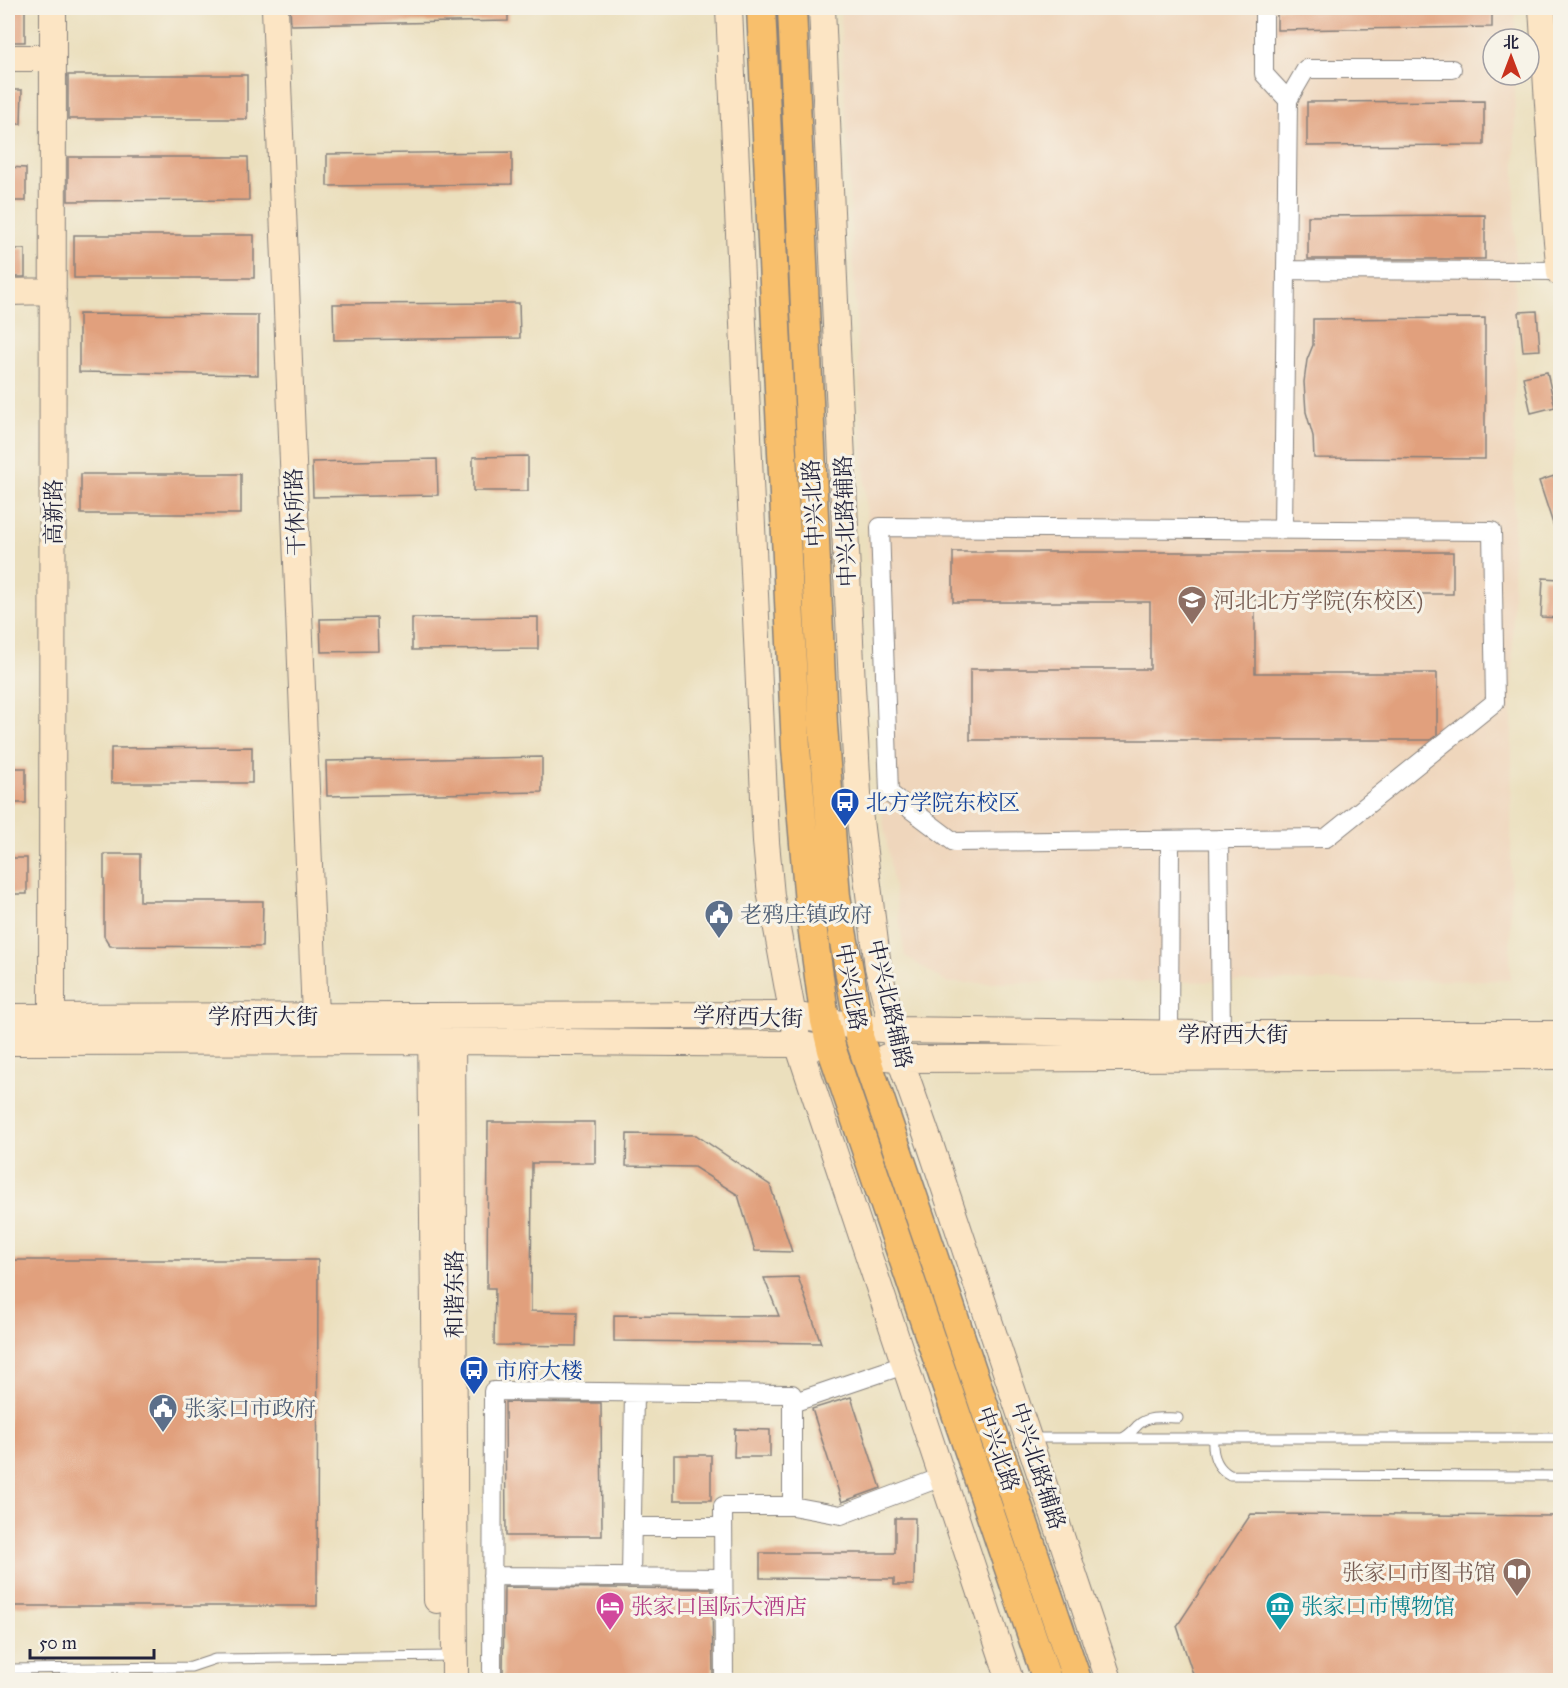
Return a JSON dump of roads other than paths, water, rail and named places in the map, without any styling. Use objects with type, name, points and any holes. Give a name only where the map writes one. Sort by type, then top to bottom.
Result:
[{"type":"main road","name":"中兴北路","points":[[761,8],[796,748],[808,892],[825,1021],[832,1050],[1047,1680]]},
{"type":"main road","name":"中兴北路","points":[[792,8],[824,736],[836,896],[859,1037],[1077,1680]]},
{"type":"street","name":"高新路","points":[[52,1017],[53,8]]},
{"type":"street","name":"干休所路","points":[[275,8],[315,1016]]},
{"type":"street","points":[[729,8],[766,842],[771,896],[798,1044],[1010,1680]]},
{"type":"street","name":"中兴北路辅路","points":[[822,8],[859,812],[879,967],[900,1059],[1109,1680]]},
{"type":"street","points":[[1264,8],[1264,74],[1288,100]]},
{"type":"street","points":[[1286,270],[1560,272],[1542,8]]},
{"type":"street","points":[[8,58],[53,58]]},
{"type":"street","points":[[1284,530],[1288,100],[1306,69],[1452,69]]},
{"type":"street","points":[[8,292],[53,291]]},
{"type":"street","points":[[880,527],[1492,531],[1495,702],[1326,838],[1220,839],[954,842],[889,793],[880,527]]},
{"type":"street","points":[[1220,839],[1221,1034]]},
{"type":"street","points":[[1170,840],[1170,1034]]},
{"type":"street","name":"学府西大街","points":[[8,1017],[793,1015],[859,1027],[893,1030],[1170,1034],[1560,1034]]},
{"type":"street","name":"和谐东路","points":[[442,1016],[447,1668]]},
{"type":"street","name":"学府西大街","points":[[8,1042],[442,1041],[798,1044],[900,1059],[1560,1056]]},
{"type":"street","points":[[792,1403],[904,1365]]},
{"type":"street","points":[[492,1680],[493,1391],[792,1394],[792,1506]]},
{"type":"street","points":[[631,1577],[634,1393]]},
{"type":"street","points":[[724,1680],[723,1506],[792,1506],[841,1515],[942,1477]]},
{"type":"street","points":[[632,1527],[723,1527]]},
{"type":"street","points":[[492,1576],[723,1578]]},
{"type":"lane","points":[[1122,1438],[1128,1436],[1145,1419],[1178,1418]]},
{"type":"lane","points":[[1029,1438],[1560,1438]]},
{"type":"lane","points":[[1213,1438],[1212,1449],[1218,1465],[1224,1472],[1234,1475],[1560,1476]]},
{"type":"lane","points":[[8,1669],[191,1667],[215,1659],[447,1668]]},
{"type":"place","name":"河北北方学院(东校区)","points":[[1192,626]]},
{"type":"place","name":"北方学院东校区","points":[[845,828]]},
{"type":"place","name":"老鸦庄镇政府","points":[[719,940]]},
{"type":"place","name":"市府大楼","points":[[474,1396]]},
{"type":"place","name":"张家口市政府","points":[[163,1434]]},
{"type":"place","name":"张家口市图书馆","points":[[1517,1598]]},
{"type":"place","name":"张家口国际大酒店","points":[[610,1632]]},
{"type":"place","name":"张家口市博物馆","points":[[1280,1632]]}]
